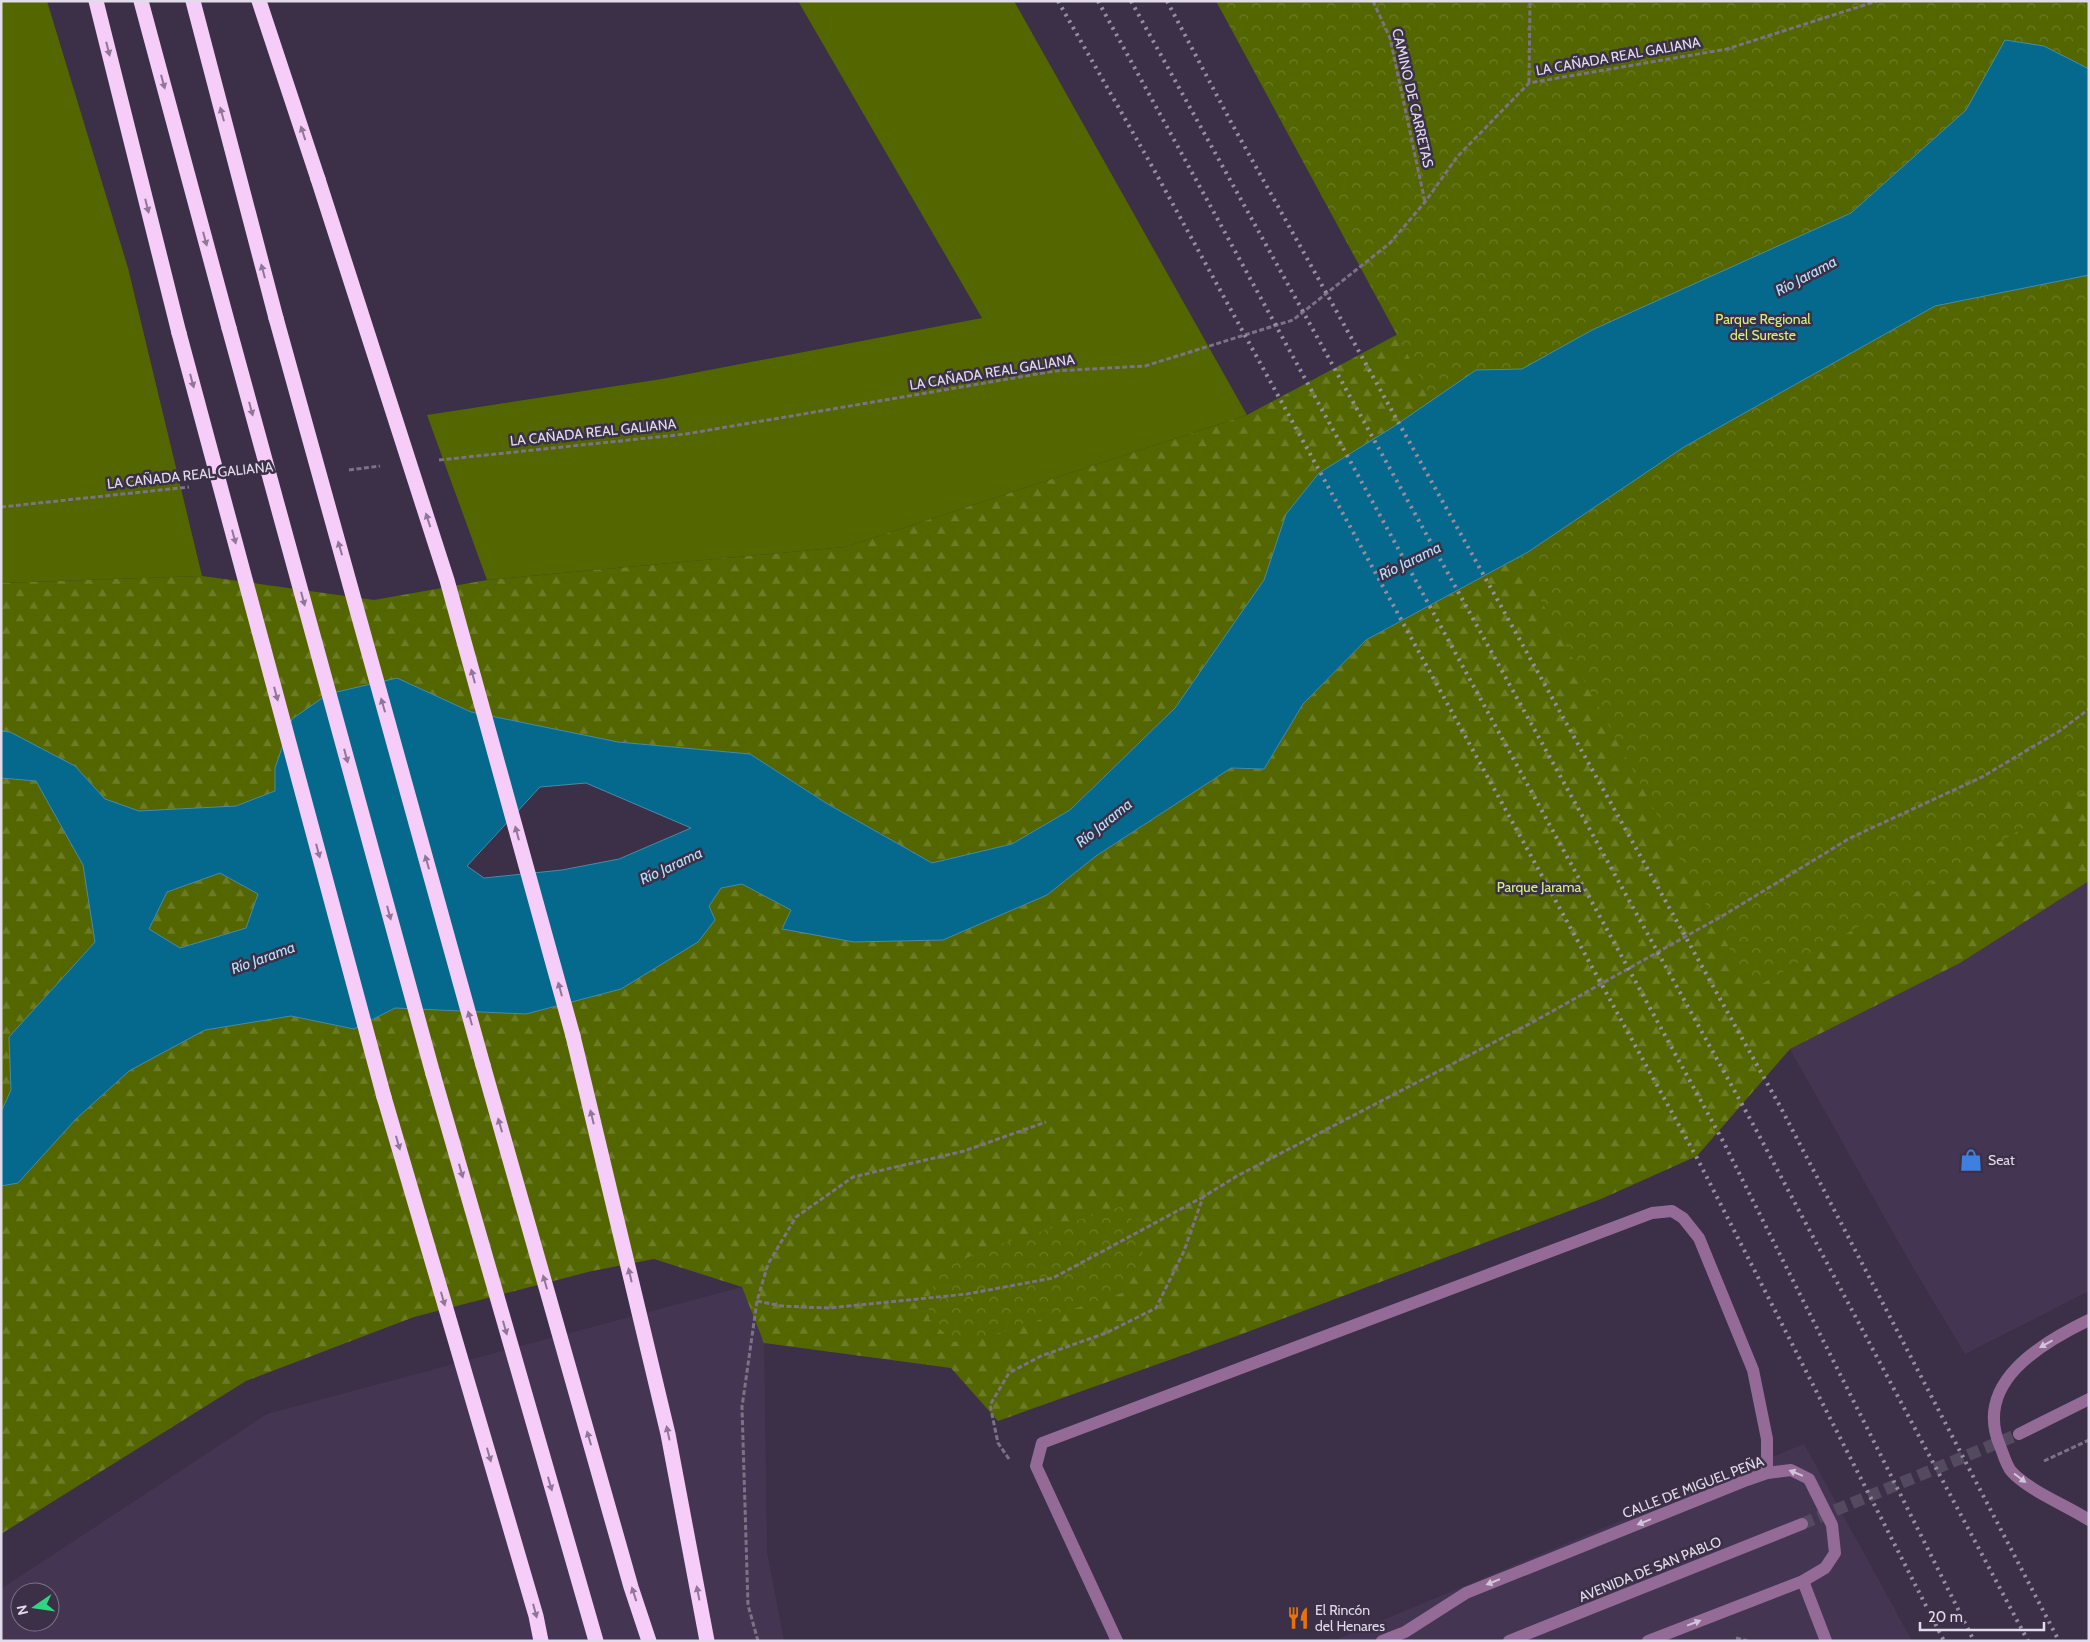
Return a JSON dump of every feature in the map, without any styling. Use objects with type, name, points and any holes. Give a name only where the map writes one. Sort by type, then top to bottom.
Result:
[{"type":"highway","points":[[96,1],[179,334],[384,1097],[536,1616],[541,1641]]},
{"type":"highway","points":[[141,1],[433,1074],[596,1641]]},
{"type":"highway","points":[[193,1],[276,318],[483,1065],[631,1587],[649,1641]]},
{"type":"highway","points":[[259,1],[447,580],[573,1036],[668,1434],[707,1641]]},
{"type":"street","points":[[1118,1641],[1036,1466],[1042,1444],[1652,1213],[1672,1211],[1683,1218],[1699,1238],[1753,1370],[1767,1439],[1767,1473]]},
{"type":"street","points":[[2089,1320],[2035,1350],[2009,1374],[1996,1403],[1995,1434],[2010,1470],[2035,1489],[2089,1520]]},
{"type":"street","points":[[2019,1434],[2089,1399]]},
{"type":"street","name":"CALLE DE MIGUEL PEÑA","points":[[1382,1641],[1405,1632],[1466,1593],[1767,1473],[1791,1470],[1809,1479],[1832,1525],[1835,1553],[1825,1568],[1803,1581],[1648,1641]]},
{"type":"street","name":"AVENIDA DE SAN PABLO","points":[[1509,1641],[1802,1524]]},
{"type":"street","points":[[1803,1581],[1826,1641]]},
{"type":"path","name":"CAMINO DE CARRETAS","points":[[1373,1],[1390,38],[1425,202]]},
{"type":"path","points":[[1529,83],[1530,1]]},
{"type":"path","name":"LA CAÑADA REAL GALIANA","points":[[438,460],[686,434],[1055,371],[1145,366],[1293,320],[1390,243],[1425,202],[1456,157],[1529,83],[1727,49],[1876,1]]},
{"type":"path","points":[[348,470],[388,466]]},
{"type":"path","name":"LA CAÑADA REAL GALIANA","points":[[1,507],[190,487]]},
{"type":"path","points":[[756,1301],[782,1306],[828,1308],[968,1294],[1053,1278],[1203,1197],[1237,1176],[1533,1022],[1724,915],[1850,838],[1982,777],[2061,730],[2089,709]]},
{"type":"path","points":[[758,1641],[748,1605],[742,1406],[756,1301],[768,1264],[796,1217],[853,1177],[964,1151],[1046,1122]]},
{"type":"path","points":[[1036,1466],[1012,1463],[998,1443],[990,1406],[1009,1374],[1041,1356],[1106,1333],[1156,1308],[1184,1251],[1203,1197]]},
{"type":"path","points":[[2035,1465],[2089,1440]]},
{"type":"shaded area","name":"Seat","points":[[2089,881],[2089,1291],[1965,1354],[1908,1259],[1790,1049],[1960,963]]},
{"type":"shaded area","points":[[742,1287],[764,1343],[767,1552],[784,1641],[1,1641],[1,1589],[10,1583],[10,1632],[60,1632],[60,1582],[12,1582],[267,1414]]},
{"type":"shaded area","points":[[1804,1444],[1912,1641],[1333,1641]]},
{"type":"green space","points":[[1,1],[47,1],[128,268],[202,576],[1,583]]},
{"type":"green space","points":[[798,1],[1014,1],[1247,415],[845,547],[487,580],[427,415],[662,379],[982,318]]},
{"type":"green space","name":"Parque Regional del Sureste","points":[[1216,1],[2089,1],[2089,789],[1752,990]]},
{"type":"green space","name":"Parque Jarama","points":[[2089,1],[1319,473],[1286,514],[1264,580],[1175,708],[1070,810],[1012,844],[932,863],[826,803],[750,754],[618,742],[471,712],[397,679],[445,873],[661,963],[698,942],[709,906],[721,888],[742,884],[791,910],[782,929],[1047,895],[1096,856],[1231,768],[1264,769],[1303,704],[1366,640],[1528,552],[2089,275],[2089,881],[1960,963],[1790,1049],[1697,1156],[1601,1199],[1234,1337],[998,1421],[951,1368],[764,1343],[742,1287],[654,1259],[592,1271],[414,1317],[246,1381],[1,1534],[1,583],[202,576],[374,600],[487,580],[845,547],[1247,415],[1495,282]]},
{"type":"green space","points":[[1123,1206],[1139,1232],[1144,1260],[1122,1293],[993,1335],[954,1342],[929,1319],[929,1297],[938,1272],[985,1249]]},
{"type":"water","name":"Río Jarama","points":[[2005,40],[2044,46],[2089,69],[2089,275],[1935,306],[1684,447],[1528,552],[1366,640],[1303,704],[1264,769],[1231,768],[1096,856],[1047,895],[943,940],[854,942],[782,929],[791,910],[742,884],[721,888],[709,906],[715,920],[698,942],[621,989],[526,1014],[395,1008],[354,1029],[291,1016],[205,1030],[129,1071],[76,1119],[18,1183],[1,1186],[1,1112],[11,1090],[9,1037],[95,942],[83,865],[36,781],[1,778],[1,731],[10,732],[75,766],[105,799],[139,811],[236,806],[275,791],[275,768],[292,719],[328,694],[397,678],[471,712],[618,742],[750,754],[826,803],[932,863],[1012,844],[1070,810],[1175,708],[1264,580],[1286,514],[1319,473],[1393,427],[1476,370],[1522,369],[1592,330],[1851,213],[1966,110]],"holes":[[[586,783],[691,828],[619,859],[562,870],[484,878],[467,866],[540,787]],[[220,873],[258,894],[246,928],[180,948],[149,929],[167,892]]]},
{"type":"tunnel","points":[[1802,1524],[2019,1434]]},
{"type":"railway","points":[[1058,1],[1153,168],[1697,1158],[1944,1641]]},
{"type":"railway","points":[[1098,1],[1724,1143],[1974,1641]]},
{"type":"railway","points":[[1131,1],[1754,1126],[2028,1641]]},
{"type":"railway","points":[[1167,1],[1232,124],[1781,1108],[2059,1641]]},
{"type":"place","name":"Seat","points":[[1971,1160]]},
{"type":"place","name":"El Rincón del Henares","points":[[1298,1618]]}]
